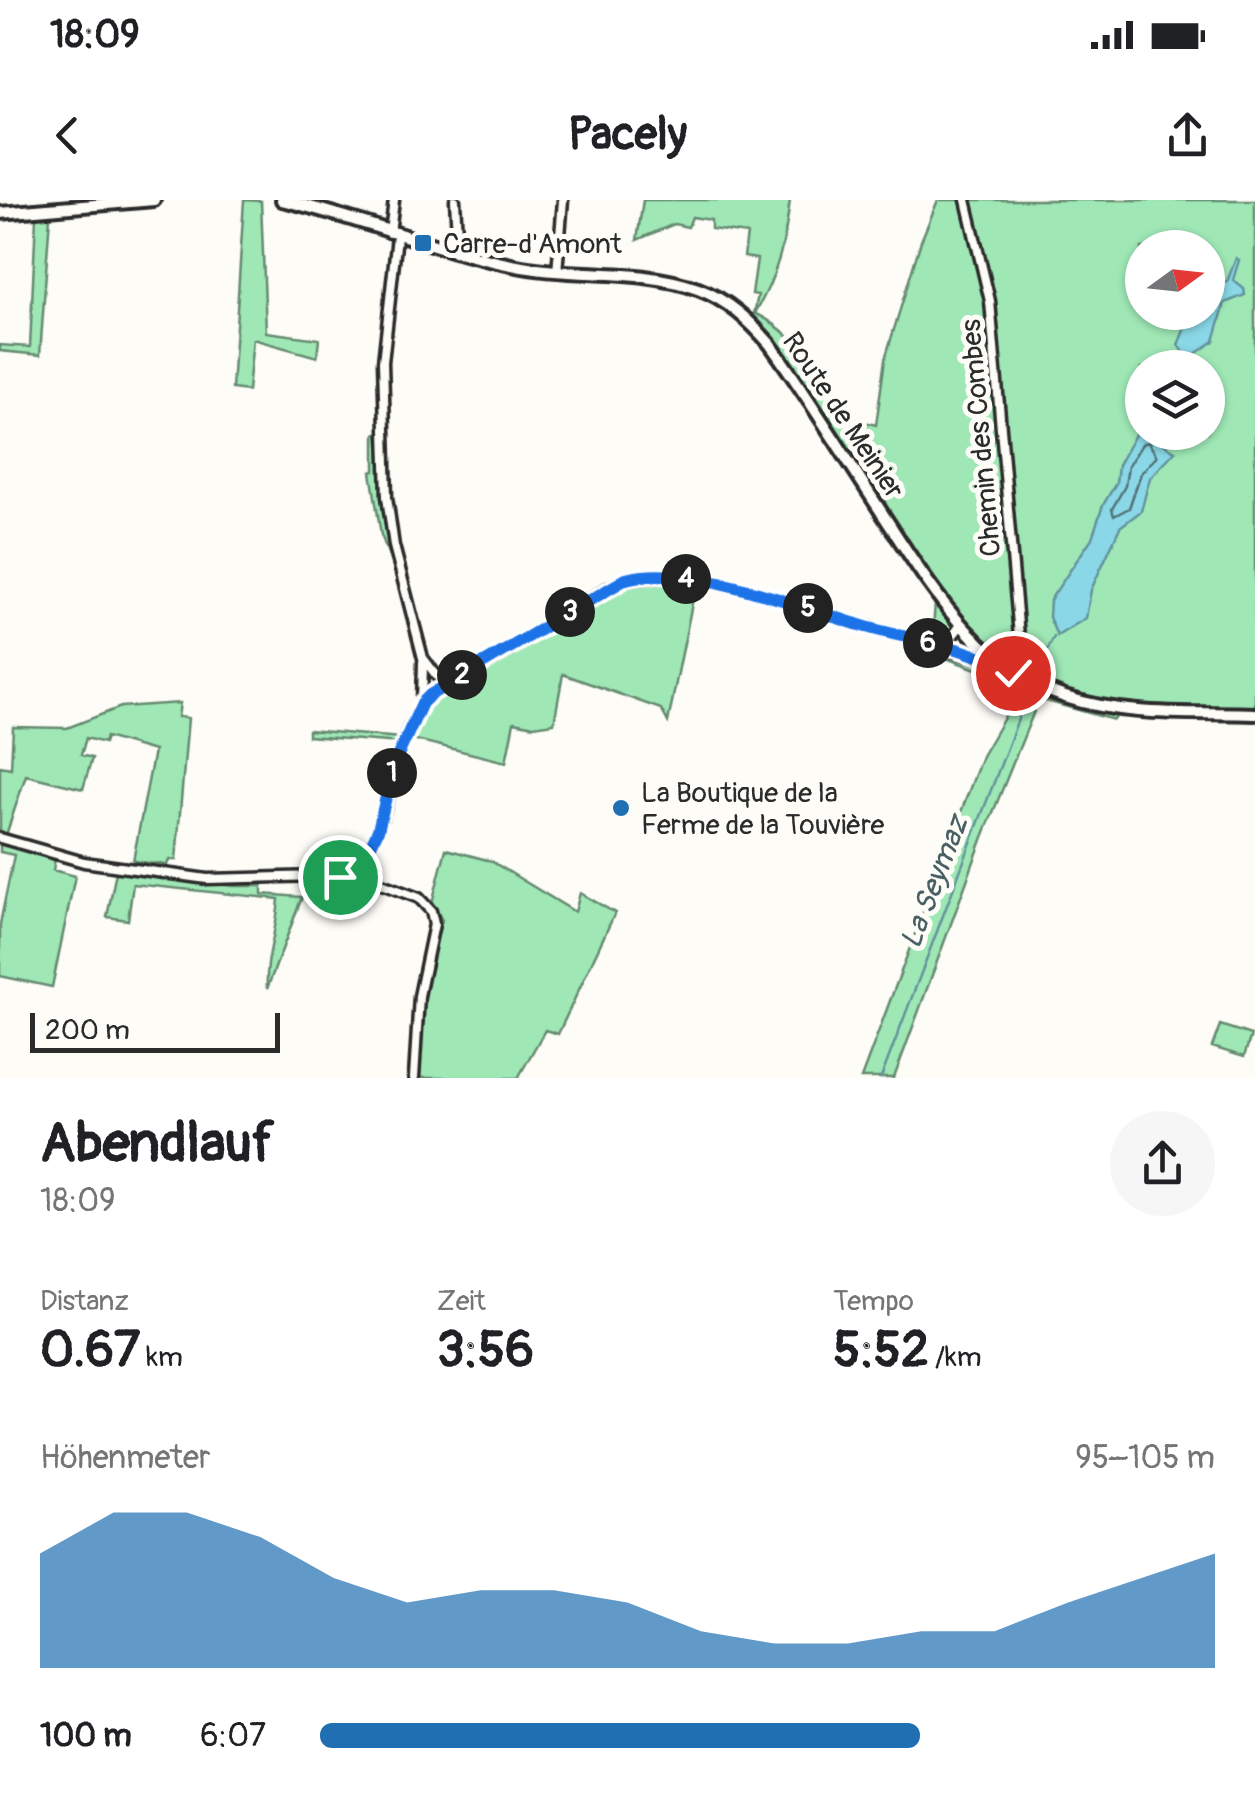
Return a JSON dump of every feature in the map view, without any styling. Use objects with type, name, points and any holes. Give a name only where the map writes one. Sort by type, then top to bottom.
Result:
[{"type":"street","points":[[0,213],[154,200]]},
{"type":"street","name":"Route de Meinier","points":[[282,200],[321,205],[394,234],[458,252],[558,272],[675,282],[716,297],[749,321],[782,360],[926,579],[961,625],[1002,665],[1048,691],[1101,706],[1255,714]]},
{"type":"street","points":[[394,200],[383,362],[387,497],[398,561],[423,658],[422,703]]},
{"type":"street","points":[[455,200],[458,252]]},
{"type":"street","points":[[558,272],[563,200]]},
{"type":"street","name":"Chemin des Combes","points":[[966,200],[990,301],[1020,648],[1019,663],[1013,673]]},
{"type":"street","points":[[358,874],[378,830],[394,764],[422,703],[443,684],[496,658],[607,588],[642,576],[682,578],[748,591],[1002,665]]},
{"type":"street","points":[[944,646],[961,625]]},
{"type":"street","points":[[423,658],[443,684]]},
{"type":"street","points":[[0,838],[84,862],[207,879],[358,874],[418,898],[433,915],[433,932],[420,996],[414,1078]]},
{"type":"green space","points":[[244,200],[261,201],[266,332],[319,339],[317,357],[253,339],[248,391],[232,389]]},
{"type":"green space","points":[[643,200],[790,200],[779,259],[755,313],[795,343],[838,415],[876,425],[885,359],[921,241],[938,200],[963,200],[987,298],[1017,645],[1013,662],[991,649],[939,590],[886,510],[884,491],[874,488],[775,343],[753,319],[758,295],[752,294],[757,259],[744,257],[747,234],[711,229],[711,220],[692,217],[688,227],[674,224],[637,240]]},
{"type":"green space","points":[[969,200],[1255,200],[1255,710],[1106,704],[1050,687],[1025,673],[993,298]]},
{"type":"green space","points":[[50,216],[40,355],[0,351],[0,345],[30,347],[36,217]]},
{"type":"green space","points":[[375,434],[392,563],[381,535],[371,472],[375,471]]},
{"type":"green space","points":[[647,581],[673,582],[677,591],[696,584],[668,722],[661,709],[563,674],[554,723],[534,726],[514,722],[506,762],[412,739],[427,708],[442,690],[511,655],[609,591]]},
{"type":"green space","points":[[935,603],[952,626],[949,634],[936,640],[927,639],[933,629]]},
{"type":"green space","points":[[880,634],[975,660],[1008,677],[1017,688],[1116,717],[1114,720],[1039,699],[894,1078],[861,1078],[982,756],[1012,704],[1000,681],[987,673]]},
{"type":"green space","points":[[180,703],[178,717],[188,718],[176,860],[169,860],[167,865],[133,861],[154,751],[106,737],[104,743],[86,738],[81,755],[92,758],[83,789],[26,775],[6,835],[0,834],[0,766],[11,768],[13,727],[67,728],[121,707]]},
{"type":"green space","points":[[308,730],[400,738],[400,743],[308,736]]},
{"type":"green space","points":[[0,841],[55,859],[53,870],[75,876],[52,987],[0,976],[0,924],[14,855],[0,852]]},
{"type":"green space","points":[[446,849],[491,861],[575,912],[580,893],[615,913],[558,1034],[545,1030],[518,1078],[418,1078],[426,973],[442,920],[432,903]]},
{"type":"green space","points":[[116,872],[262,886],[262,894],[302,897],[267,989],[279,899],[133,884],[128,920],[107,917]]},
{"type":"green space","points":[[1220,1025],[1251,1035],[1244,1057],[1212,1047]]},
{"type":"water","points":[[1236,258],[1239,260],[1233,280],[1245,295],[1225,303],[1227,282]]},
{"type":"water","points":[[1184,330],[1217,330],[1214,341],[1201,350],[1182,350],[1178,345]]},
{"type":"water","points":[[1126,450],[1175,451],[1150,478],[1141,511],[1120,527],[1091,590],[1086,618],[1057,636],[1049,617],[1050,600],[1092,538],[1103,505],[1116,483],[1118,465]]},
{"type":"waterway","name":"La Seymaz","points":[[1044,657],[1054,637]]},
{"type":"waterway","name":"La Seymaz","points":[[881,1078],[1025,701]]},
{"type":"place","name":"Carre-d'Amont","points":[[423,243]]},
{"type":"place","name":"La Boutique de la Ferme de la Touvière","points":[[621,808]]},
{"type":"route","points":[[340,877],[358,874],[378,830],[394,764],[422,703],[443,684],[496,658],[626,579],[659,576],[748,591],[944,646],[1002,665],[1013,673]]}]
